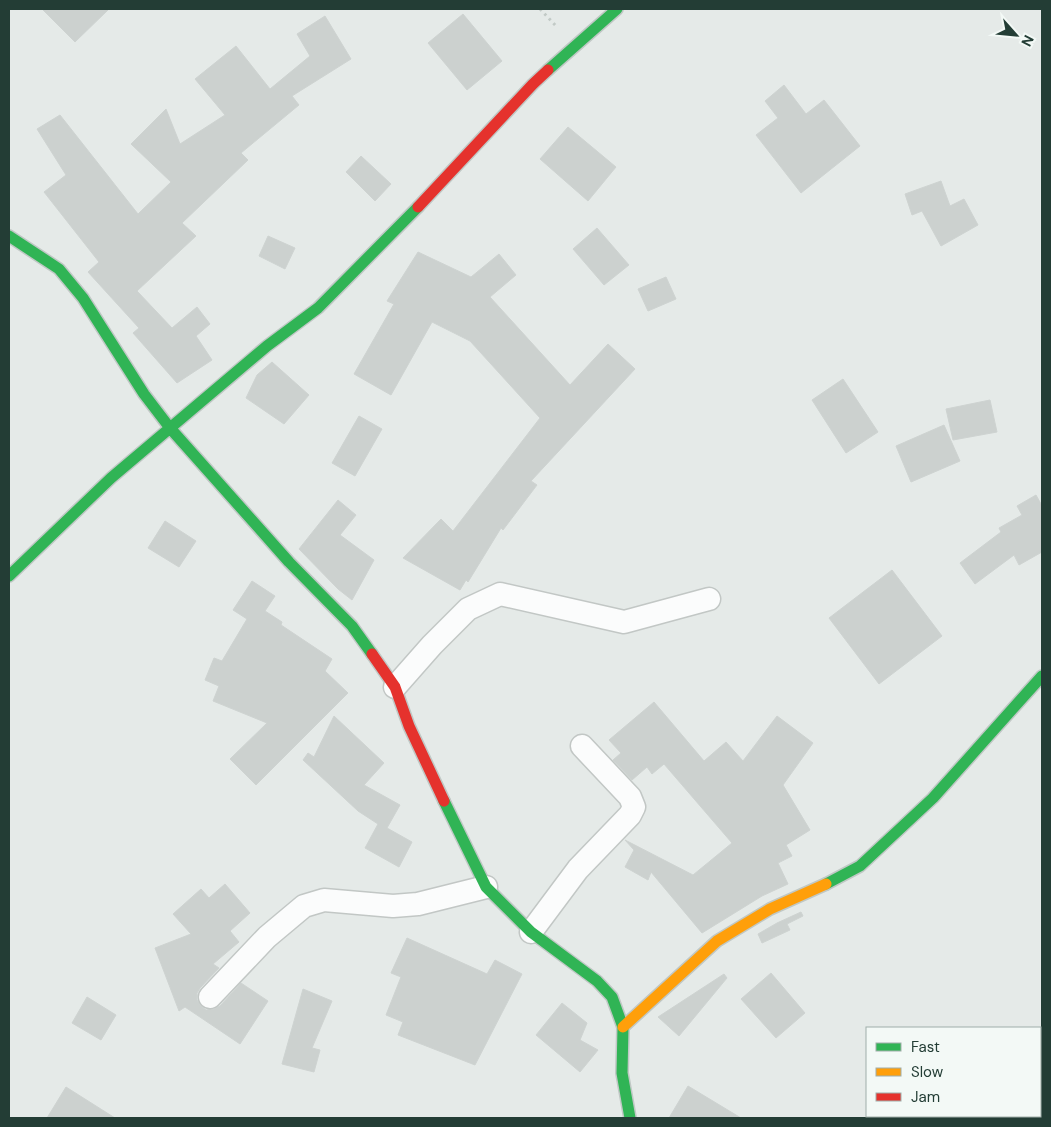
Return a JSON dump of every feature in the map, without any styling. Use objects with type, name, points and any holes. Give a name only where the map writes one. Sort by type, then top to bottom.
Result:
[{"type":"street","points":[[9,576],[111,478],[267,346],[318,308],[413,214],[533,84],[616,9]]},
{"type":"street","points":[[9,236],[59,270],[83,298],[144,394],[170,428],[289,562],[352,626],[396,688],[409,726],[486,887],[531,932],[597,981],[612,997],[623,1027],[622,1073],[630,1118]]},
{"type":"street","points":[[396,688],[432,645],[468,609],[500,594],[624,622],[708,599]]},
{"type":"street","points":[[623,1027],[717,941],[770,909],[841,877],[860,866],[933,798],[1042,676]]},
{"type":"street","points":[[531,932],[578,869],[630,815],[634,807],[630,797],[582,746]]},
{"type":"street","points":[[210,997],[268,936],[304,906],[324,900],[393,906],[418,904],[486,887]]},
{"type":"building","points":[[42,9],[109,9],[75,42]]},
{"type":"building","points":[[463,14],[502,61],[467,90],[428,43]]},
{"type":"building","points":[[325,16],[351,59],[292,96],[299,105],[241,153],[248,160],[182,223],[196,236],[137,291],[172,328],[197,307],[210,324],[196,336],[212,360],[177,383],[133,333],[139,328],[88,272],[99,262],[44,192],[66,175],[37,129],[60,115],[138,214],[171,182],[131,144],[166,109],[180,144],[225,115],[195,79],[236,46],[270,89],[310,56],[297,34]]},
{"type":"building","points":[[784,85],[806,114],[824,100],[860,146],[801,193],[756,135],[778,118],[765,101]]},
{"type":"building","points":[[568,127],[616,167],[588,201],[540,159]]},
{"type":"building","points":[[361,156],[391,184],[375,201],[346,172]]},
{"type":"building","points":[[941,181],[950,206],[964,199],[978,225],[941,246],[922,211],[912,215],[905,194]]},
{"type":"building","points":[[597,228],[629,265],[604,285],[573,249]]},
{"type":"building","points":[[268,236],[295,248],[285,269],[259,256]]},
{"type":"building","points":[[418,252],[471,277],[499,254],[516,275],[490,297],[570,385],[608,344],[635,369],[531,481],[537,485],[503,530],[501,528],[468,582],[466,580],[460,590],[403,558],[441,519],[453,531],[540,418],[470,341],[432,322],[391,395],[354,374],[394,304],[387,301]]},
{"type":"building","points":[[666,277],[676,299],[648,311],[638,289]]},
{"type":"building","points":[[272,362],[309,395],[284,424],[246,398],[257,375]]},
{"type":"building","points":[[843,379],[878,432],[846,453],[812,400]]},
{"type":"building","points":[[990,400],[997,432],[953,440],[946,409]]},
{"type":"building","points":[[359,416],[382,429],[355,476],[332,463]]},
{"type":"building","points":[[944,425],[960,461],[911,482],[896,446]]},
{"type":"building","points":[[1036,495],[1042,503],[1042,552],[1019,565],[1014,555],[975,584],[960,563],[1001,532],[999,528],[1022,515],[1017,506]]},
{"type":"building","points":[[338,500],[356,515],[340,535],[374,560],[352,600],[338,589],[299,549]]},
{"type":"building","points":[[165,521],[196,541],[179,567],[148,548]]},
{"type":"building","points":[[892,570],[942,636],[879,684],[829,618]]},
{"type":"building","points":[[252,581],[275,596],[265,611],[282,622],[281,625],[332,659],[325,671],[348,693],[256,785],[230,759],[267,723],[213,701],[219,686],[205,680],[214,658],[222,661],[247,619],[233,610]]},
{"type":"building","points":[[654,702],[704,761],[726,742],[743,761],[777,716],[813,743],[783,785],[810,830],[786,845],[792,856],[778,863],[788,884],[762,896],[702,933],[651,872],[648,880],[625,867],[634,850],[625,840],[693,875],[732,843],[664,764],[652,774],[647,767],[632,780],[613,760],[621,753],[609,740]]},
{"type":"building","points":[[334,716],[384,763],[364,785],[400,805],[387,828],[412,842],[399,867],[365,848],[378,824],[358,811],[303,760],[308,753],[314,757]]},
{"type":"building","points":[[225,884],[250,913],[230,931],[239,942],[213,964],[219,968],[200,988],[197,993],[197,1000],[206,1010],[214,1009],[220,1006],[241,983],[268,1001],[240,1044],[185,1007],[179,1011],[155,948],[191,934],[173,914],[201,889],[209,898]]},
{"type":"building","points":[[801,912],[803,916],[787,924],[790,930],[762,943],[758,934]]},
{"type":"building","points":[[407,938],[487,974],[495,960],[522,974],[475,1065],[398,1035],[403,1022],[386,1015],[401,977],[391,973]]},
{"type":"building","points":[[771,973],[805,1013],[776,1038],[741,999]]},
{"type":"building","points":[[724,974],[727,978],[679,1036],[658,1017]]},
{"type":"building","points":[[303,989],[332,1001],[312,1048],[320,1050],[314,1072],[282,1064]]},
{"type":"building","points":[[87,997],[116,1015],[101,1040],[72,1023]]},
{"type":"building","points":[[562,1003],[587,1023],[580,1040],[598,1050],[580,1072],[536,1035]]},
{"type":"building","points":[[688,1086],[741,1118],[669,1118]]},
{"type":"building","points":[[66,1087],[115,1118],[47,1118]]},
{"type":"traffic: fast","points":[[548,70],[617,9]]},
{"type":"traffic: fast","points":[[9,576],[111,478],[267,346],[318,308],[418,207]]},
{"type":"traffic: fast","points":[[9,236],[59,269],[83,298],[144,394],[170,428],[289,562],[352,626],[372,654]]},
{"type":"traffic: fast","points":[[826,884],[860,866],[933,798],[1042,676]]},
{"type":"traffic: fast","points":[[444,801],[486,887],[531,932],[597,981],[612,997],[623,1027],[622,1073],[630,1118]]},
{"type":"traffic: slow","points":[[623,1027],[717,941],[770,909],[826,884]]},
{"type":"traffic: jam","points":[[418,207],[548,70]]},
{"type":"traffic: jam","points":[[372,654],[395,687],[409,726],[444,801]]}]
